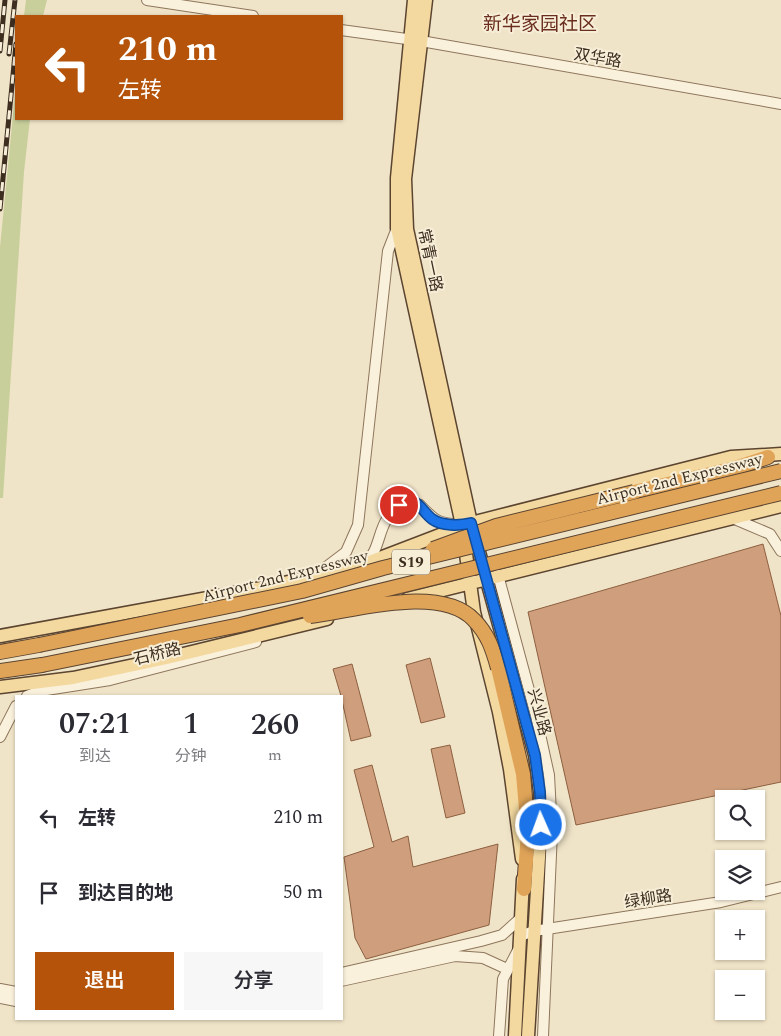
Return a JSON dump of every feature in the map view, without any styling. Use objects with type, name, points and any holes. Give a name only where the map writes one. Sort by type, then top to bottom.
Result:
[{"type":"highway","points":[[383,568],[481,530],[735,468],[774,455]]},
{"type":"highway","name":"Airport 2nd Expressway","points":[[0,652],[236,606],[302,591],[383,568],[781,471]]},
{"type":"highway","name":"S19","points":[[0,671],[240,625],[781,493]]},
{"type":"highway","points":[[240,625],[398,603],[424,602],[442,604],[473,618],[493,648],[523,774],[528,832],[524,888]]},
{"type":"main road","name":"常青一路","points":[[414,0],[415,40],[405,179],[407,229],[466,524]]},
{"type":"main road","name":"常青一路","points":[[426,0],[415,40],[397,178],[397,228],[466,524]]},
{"type":"main road","points":[[0,636],[267,587],[364,564],[466,524],[731,458],[774,455]]},
{"type":"main road","points":[[0,686],[90,674],[167,658],[781,506]]},
{"type":"main road","points":[[466,524],[469,583],[510,769],[524,888],[518,950],[515,1036]]},
{"type":"main road","name":"兴业路","points":[[466,524],[493,577],[536,764],[541,825],[528,1036]]},
{"type":"street","points":[[146,0],[246,15]]},
{"type":"street","name":"双华路","points":[[343,30],[415,40],[781,104]]},
{"type":"street","name":"常青一路","points":[[314,576],[346,552],[358,525],[388,251],[397,228]]},
{"type":"street","points":[[364,564],[373,557],[381,528],[386,518],[392,511],[404,503],[420,504],[432,519],[441,523],[466,524]]},
{"type":"street","points":[[732,518],[770,534],[781,551]]},
{"type":"street","points":[[493,577],[536,716],[549,776],[552,832],[543,1036]]},
{"type":"street","name":"石桥路","points":[[30,695],[40,691],[110,680],[221,652],[278,636],[291,628]]},
{"type":"street","points":[[0,737],[2,723],[15,707]]},
{"type":"street","name":"绿柳路","points":[[520,936],[534,931],[721,902],[781,886]]},
{"type":"street","points":[[343,973],[502,935],[522,917]]},
{"type":"street","points":[[500,1036],[503,979],[506,969],[518,950]]},
{"type":"street","points":[[343,981],[455,956],[483,958],[506,969]]},
{"type":"street","points":[[0,989],[15,992]]},
{"type":"street","points":[[0,998],[15,1001]]},
{"type":"green space","points":[[26,0],[47,0],[43,15],[24,15]]},
{"type":"green space","points":[[15,94],[15,120],[30,120],[24,172],[3,498],[0,498],[0,247]]},
{"type":"building","points":[[763,544],[781,616],[781,782],[743,790],[715,790],[715,796],[576,825],[528,612]]},
{"type":"building","points":[[430,658],[445,717],[421,723],[406,665]]},
{"type":"building","points":[[352,664],[371,736],[351,741],[343,705],[343,695],[341,695],[333,669]]},
{"type":"building","points":[[450,745],[465,813],[446,818],[431,749]]},
{"type":"building","points":[[372,765],[392,842],[408,836],[413,867],[498,844],[489,925],[366,959],[355,938],[344,857],[374,847],[354,770]]},
{"type":"railway","points":[[0,51],[5,0]]},
{"type":"railway","points":[[9,54],[15,0]]},
{"type":"railway","points":[[0,209],[15,54]]},
{"type":"district","name":"新华家园社区","points":[[540,23]]},
{"type":"route","points":[[399,505],[410,502],[420,504],[432,519],[441,523],[462,526],[471,523],[535,755],[540,792],[541,825]]}]
